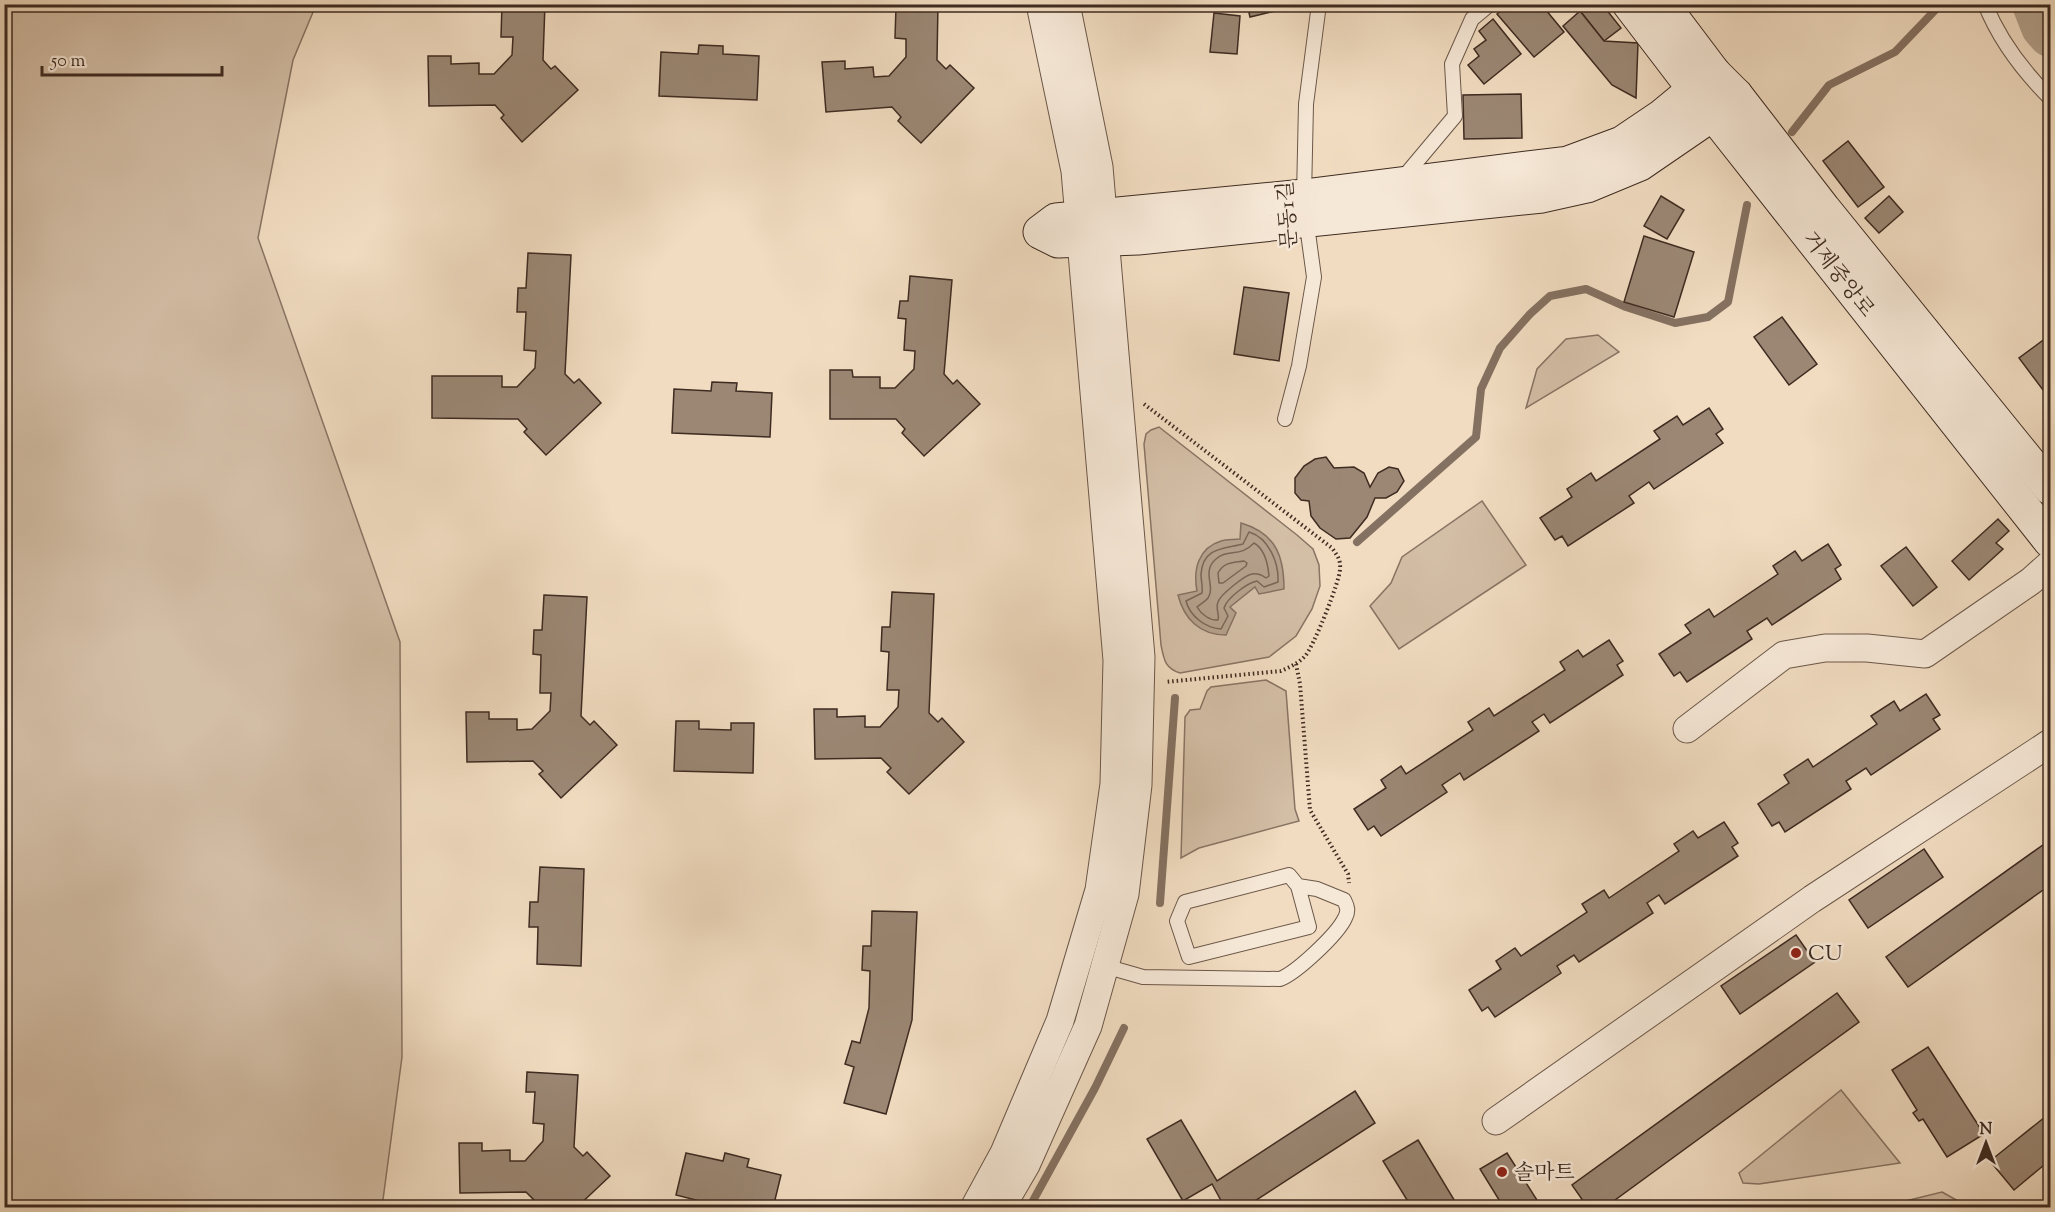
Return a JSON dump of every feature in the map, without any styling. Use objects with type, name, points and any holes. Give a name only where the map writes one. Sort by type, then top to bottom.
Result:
[{"type":"street","points":[[1001,1208],[1026,1164],[1088,1026],[1125,894],[1138,785],[1141,657],[1092,228],[1075,171],[1040,4]]},
{"type":"street","points":[[974,1208],[1004,1153],[1060,1021],[1099,890],[1114,784],[1117,660],[1092,228],[1099,167],[1065,4]]},
{"type":"street","points":[[1644,10],[1647,37],[1668,69],[1669,127]]},
{"type":"street","name":"거제중앙로","points":[[1644,10],[1714,93],[1824,209],[2050,488]]},
{"type":"street","points":[[1092,228],[1305,209],[1542,196],[1587,186],[1640,164],[1669,127],[1714,93]]},
{"type":"street","name":"거제중앙로","points":[[1714,93],[1746,156],[2050,541]]},
{"type":"street","points":[[1305,209],[1397,184],[1568,163],[1669,127],[1716,136],[1746,156]]},
{"type":"street","points":[[1687,729],[1784,655],[1825,648],[1867,648],[1926,654],[2031,581],[2050,564]]},
{"type":"street","points":[[1496,1121],[1812,899],[2050,743]]},
{"type":"lane","name":"문동1길","points":[[1285,419],[1299,366],[1314,277],[1305,209],[1306,104],[1318,4]]},
{"type":"lane","points":[[1397,184],[1455,116],[1452,64],[1472,19],[1490,4]]},
{"type":"lane","points":[[1985,4],[1994,25],[2012,53],[2050,98]]},
{"type":"lane","points":[[1079,959],[1143,977],[1280,979],[1291,975],[1334,933],[1345,918],[1347,908],[1344,900],[1317,889],[1298,886],[1289,875],[1185,902],[1177,921],[1190,957],[1309,927],[1298,886]]},
{"type":"path","points":[[1143,404],[1332,548],[1339,558],[1340,572],[1307,655],[1296,664],[1281,671],[1155,683]]},
{"type":"path","points":[[1296,664],[1300,684],[1310,810],[1348,874],[1348,889],[1344,900]]},
{"type":"shaded area","points":[[5,4],[316,5],[293,60],[258,238],[400,642],[402,1057],[382,1207],[5,1207]]},
{"type":"shaded area","points":[[1598,335],[1619,352],[1526,408],[1537,369],[1566,339]]},
{"type":"shaded area","points":[[1159,427],[1313,549],[1319,565],[1320,586],[1312,609],[1296,636],[1269,657],[1180,673],[1171,669],[1166,663],[1161,645],[1144,444],[1146,434]]},
{"type":"shaded area","points":[[1482,501],[1526,565],[1399,649],[1370,606],[1391,583],[1402,557]]},
{"type":"shaded area","points":[[1266,680],[1286,691],[1295,809],[1299,821],[1199,848],[1181,858],[1185,717],[1190,710],[1200,709],[1211,687]]},
{"type":"shaded area","points":[[1841,1090],[1900,1163],[1759,1184],[1743,1183],[1739,1173]]},
{"type":"shaded area","points":[[1942,1192],[1969,1207],[1881,1207]]},
{"type":"water","points":[[1241,523],[1253,527],[1270,539],[1282,566],[1284,589],[1259,594],[1255,587],[1230,607],[1236,613],[1226,635],[1208,632],[1194,624],[1189,618],[1178,595],[1197,591],[1196,575],[1202,554],[1213,544],[1240,539]]},
{"type":"building","points":[[502,4],[545,4],[543,60],[551,69],[555,66],[578,90],[522,142],[501,118],[504,115],[495,105],[429,106],[428,56],[451,56],[451,64],[479,63],[479,74],[494,74],[512,55],[513,37],[501,37]]},
{"type":"building","points":[[888,4],[938,4],[937,60],[946,69],[950,65],[974,88],[921,143],[898,121],[901,117],[892,107],[826,112],[822,62],[845,61],[845,69],[873,67],[874,77],[889,76],[906,57],[906,39],[895,38],[896,7],[888,7]]},
{"type":"building","points":[[1247,4],[1287,4],[1288,8],[1250,17]]},
{"type":"building","points":[[1509,4],[1541,4],[1564,32],[1534,57],[1497,14]]},
{"type":"building","points":[[1588,4],[1602,4],[1621,28],[1604,41],[1580,11]]},
{"type":"building","points":[[1580,11],[1604,41],[1638,43],[1636,98],[1612,85],[1563,26]]},
{"type":"building","points":[[1214,13],[1240,16],[1237,54],[1210,52]]},
{"type":"building","points":[[1493,19],[1521,54],[1484,84],[1468,65],[1479,56],[1474,49],[1486,40],[1479,31]]},
{"type":"building","points":[[699,45],[723,46],[723,54],[759,56],[757,100],[659,96],[661,52],[698,54]]},
{"type":"building","points":[[1521,94],[1522,138],[1464,139],[1463,95]]},
{"type":"building","points":[[1848,141],[1884,187],[1858,207],[1823,161]]},
{"type":"building","points":[[1661,196],[1684,210],[1667,239],[1644,226]]},
{"type":"building","points":[[1889,196],[1903,212],[1879,233],[1865,218]]},
{"type":"building","points":[[1644,236],[1694,252],[1674,317],[1624,302]]},
{"type":"building","points":[[528,253],[571,255],[565,374],[574,383],[579,379],[601,403],[546,455],[524,432],[527,429],[518,419],[432,418],[432,376],[502,376],[502,387],[517,387],[535,368],[536,351],[524,350],[526,312],[517,312],[518,288],[526,288]]},
{"type":"building","points":[[910,276],[952,280],[944,374],[953,384],[957,380],[980,404],[924,456],[902,433],[905,429],[896,419],[830,419],[830,370],[852,370],[853,377],[880,377],[880,388],[895,388],[914,369],[915,351],[904,350],[906,319],[898,318],[900,301],[908,301]]},
{"type":"building","points":[[1244,287],[1289,293],[1279,361],[1234,354]]},
{"type":"building","points":[[1782,317],[1817,364],[1789,385],[1754,337]]},
{"type":"building","points":[[2050,335],[2050,384],[2043,390],[2019,358]]},
{"type":"building","points":[[712,382],[737,383],[736,391],[772,393],[770,437],[672,433],[674,389],[711,391]]},
{"type":"building","points":[[1709,408],[1723,429],[1716,434],[1723,443],[1654,489],[1649,482],[1629,496],[1634,503],[1568,546],[1562,536],[1555,540],[1540,518],[1572,497],[1567,489],[1591,473],[1596,481],[1660,439],[1654,431],[1677,416],[1683,425]]},
{"type":"building","points":[[1326,457],[1334,468],[1354,467],[1364,473],[1370,487],[1378,473],[1389,467],[1398,469],[1404,481],[1397,492],[1386,498],[1375,498],[1367,517],[1350,538],[1336,539],[1320,528],[1311,516],[1309,501],[1301,500],[1295,493],[1295,478],[1304,466],[1315,459]]},
{"type":"building","points":[[1998,519],[2009,531],[1996,543],[2003,549],[1969,580],[1952,561]]},
{"type":"building","points":[[1828,544],[1841,565],[1835,569],[1841,579],[1772,625],[1767,618],[1747,631],[1752,639],[1687,682],[1680,672],[1674,676],[1659,654],[1691,633],[1685,625],[1709,609],[1714,617],[1778,574],[1773,566],[1795,551],[1802,561]]},
{"type":"building","points":[[1906,547],[1937,587],[1913,606],[1881,566]]},
{"type":"building","points":[[892,592],[934,594],[929,713],[938,722],[942,718],[964,742],[909,794],[887,772],[891,768],[881,758],[815,759],[814,709],[837,709],[837,717],[865,716],[865,727],[880,727],[898,707],[899,690],[887,690],[889,652],[881,651],[882,627],[890,627]]},
{"type":"building","points":[[544,595],[587,597],[581,716],[590,725],[594,721],[617,745],[561,798],[539,774],[543,771],[533,761],[467,762],[466,712],[489,712],[489,719],[517,719],[517,730],[532,729],[550,711],[551,693],[540,693],[541,655],[533,654],[534,630],[542,630]]},
{"type":"building","points":[[1609,640],[1623,661],[1617,665],[1623,675],[1550,723],[1544,714],[1532,722],[1539,731],[1464,780],[1460,773],[1442,785],[1447,792],[1381,836],[1374,826],[1368,830],[1354,809],[1386,788],[1381,780],[1401,766],[1406,774],[1473,730],[1468,722],[1489,708],[1494,716],[1565,670],[1560,662],[1578,650],[1583,657]]},
{"type":"building","points":[[1926,694],[1940,715],[1933,719],[1940,729],[1871,775],[1866,768],[1846,781],[1851,789],[1785,832],[1779,822],[1772,826],[1758,804],[1789,783],[1784,775],[1808,759],[1813,767],[1877,724],[1871,716],[1894,701],[1900,711]]},
{"type":"building","points":[[676,721],[699,721],[699,729],[731,730],[731,723],[754,723],[753,773],[674,771]]},
{"type":"building","points":[[1724,822],[1738,843],[1732,847],[1738,856],[1665,904],[1659,895],[1647,903],[1653,913],[1579,962],[1574,955],[1557,966],[1561,973],[1495,1017],[1488,1007],[1482,1011],[1469,990],[1501,969],[1496,961],[1515,948],[1521,956],[1587,912],[1582,904],[1604,890],[1609,898],[1679,851],[1674,844],[1693,831],[1698,838]]},
{"type":"building","points":[[2047,842],[2050,848],[2050,885],[1908,987],[1886,957]]},
{"type":"building","points":[[1924,849],[1943,877],[1868,928],[1849,900]]},
{"type":"building","points":[[540,867],[584,869],[581,966],[537,964],[538,927],[529,927],[530,902],[538,902]]},
{"type":"building","points":[[872,911],[917,912],[912,1020],[886,1114],[844,1103],[854,1067],[845,1064],[852,1041],[860,1043],[869,1008],[870,971],[862,970],[863,946],[871,946]]},
{"type":"building","points":[[1796,935],[1815,962],[1740,1014],[1721,986]]},
{"type":"building","points":[[1837,993],[1859,1022],[1604,1208],[1588,1208],[1572,1185]]},
{"type":"building","points":[[1928,1047],[1984,1134],[1947,1157],[1923,1119],[1919,1121],[1913,1113],[1917,1110],[1892,1070]]},
{"type":"building","points":[[527,1072],[578,1075],[574,1147],[583,1156],[587,1152],[610,1176],[576,1208],[534,1208],[532,1205],[536,1202],[526,1192],[460,1193],[459,1143],[482,1143],[482,1151],[510,1150],[510,1161],[525,1161],[543,1141],[544,1124],[533,1123],[535,1092],[526,1092]]},
{"type":"building","points":[[1355,1091],[1375,1123],[1244,1208],[1225,1208],[1212,1184],[1183,1201],[1147,1139],[1181,1120],[1217,1181]]},
{"type":"building","points":[[2050,1113],[2050,1160],[2014,1190],[1990,1161]]},
{"type":"building","points":[[1418,1140],[1459,1208],[1412,1208],[1383,1161]]},
{"type":"building","points":[[686,1153],[723,1161],[725,1153],[749,1159],[747,1167],[781,1175],[773,1208],[727,1208],[676,1195]]},
{"type":"building","points":[[1507,1153],[1542,1208],[1504,1208],[1480,1169]]},
{"type":"waterway","points":[[1792,132],[1829,85],[1895,52],[1941,4]]},
{"type":"waterway","points":[[2034,4],[2043,27],[2050,35]]},
{"type":"waterway","points":[[1357,542],[1476,437],[1481,389],[1500,348],[1530,314],[1550,296],[1586,289],[1626,307],[1675,323],[1708,317],[1728,302],[1747,205]]},
{"type":"waterway","points":[[1160,903],[1175,698]]},
{"type":"waterway","points":[[1029,1208],[1095,1088],[1124,1028]]},
{"type":"place","name":"CU","points":[[1796,953]]},
{"type":"place","name":"솔마트","points":[[1502,1172]]}]
